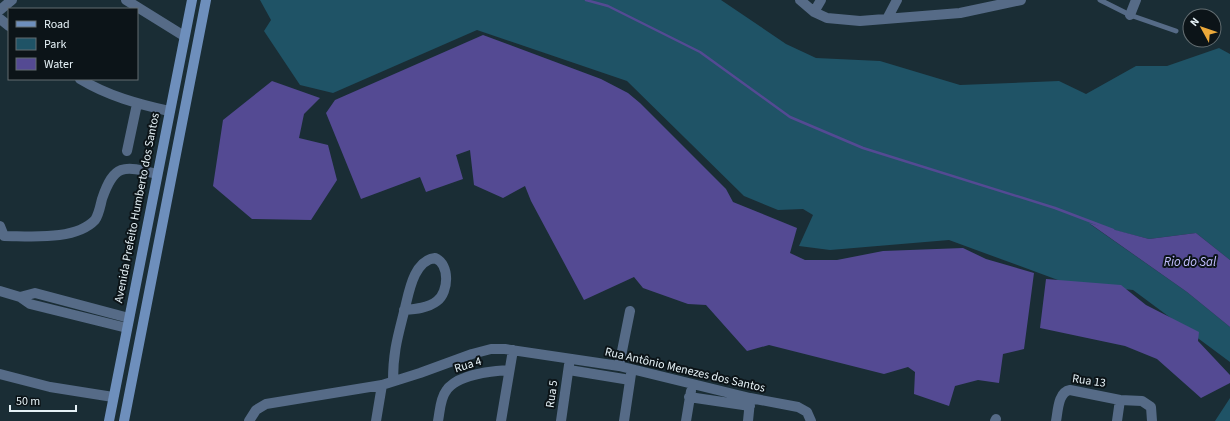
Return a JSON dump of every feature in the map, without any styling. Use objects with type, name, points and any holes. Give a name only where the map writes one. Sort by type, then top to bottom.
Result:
[{"type":"street","points":[[0,10],[12,0]]},
{"type":"street","points":[[126,0],[184,36]]},
{"type":"street","name":"Avenida Prefeito Humberto dos Santos","points":[[109,421],[192,0]]},
{"type":"street","points":[[124,421],[206,0]]},
{"type":"street","points":[[800,0],[814,12],[827,18],[844,21],[960,13],[1021,0]]},
{"type":"street","points":[[814,12],[821,0]]},
{"type":"street","points":[[888,18],[897,0]]},
{"type":"street","points":[[1130,15],[1136,0]]},
{"type":"street","points":[[0,19],[8,25]]},
{"type":"street","points":[[82,80],[99,90],[137,104],[169,111]]},
{"type":"street","points":[[127,151],[137,104]]},
{"type":"street","points":[[0,226],[4,236],[58,236],[77,230],[85,227],[95,220],[108,185],[117,172],[129,168],[157,174]]},
{"type":"street","points":[[393,381],[396,339],[409,291],[418,271],[428,260],[435,258],[440,261],[444,266],[445,285],[440,298],[428,306],[404,310]]},
{"type":"street","points":[[0,292],[20,297],[35,293],[128,323]]},
{"type":"street","points":[[134,294],[148,296]]},
{"type":"street","points":[[619,366],[630,311]]},
{"type":"street","name":"Rua Antônio Menezes dos Santos","points":[[249,421],[256,410],[266,404],[382,385],[484,351],[497,349],[513,350],[619,366],[750,402],[798,407],[807,412],[811,421]]},
{"type":"street","points":[[501,421],[513,350]]},
{"type":"street","name":"Rua 5","points":[[561,421],[570,359]]},
{"type":"street","points":[[624,421],[632,369]]},
{"type":"street","name":"Rua 4","points":[[438,421],[445,392],[455,382],[491,371],[509,370]]},
{"type":"street","name":"Rua 5","points":[[569,370],[630,380]]},
{"type":"street","points":[[0,374],[50,387],[113,397]]},
{"type":"street","points":[[376,421],[382,385]]},
{"type":"street","points":[[686,421],[692,385]]},
{"type":"street","name":"Rua 13","points":[[1056,421],[1061,398],[1066,390],[1075,390],[1120,400]]},
{"type":"street","points":[[690,397],[750,402],[748,421]]},
{"type":"street","points":[[1117,421],[1120,400],[1147,403],[1152,410],[1152,421]]},
{"type":"lane","points":[[1100,0],[1130,15],[1176,31]]},
{"type":"green space","points":[[260,0],[721,0],[786,44],[816,58],[880,61],[960,85],[1059,81],[1086,94],[1136,66],[1167,66],[1219,48],[1230,54],[1230,260],[1196,233],[1149,239],[1090,224],[1187,292],[1230,327],[1230,362],[1133,290],[1066,283],[949,240],[830,250],[799,246],[813,215],[803,209],[778,210],[744,196],[627,81],[477,30],[333,93],[300,85],[264,31],[271,20]]},
{"type":"green space","points":[[1230,398],[1230,421],[1215,421]]},
{"type":"water","points":[[483,35],[601,79],[628,93],[640,103],[726,189],[733,202],[797,228],[790,253],[805,260],[837,260],[883,251],[963,248],[986,259],[1034,273],[1024,349],[1003,354],[999,383],[978,380],[955,386],[949,406],[914,394],[915,372],[908,367],[884,374],[769,345],[747,351],[706,305],[688,304],[643,288],[634,277],[584,300],[531,201],[525,186],[503,198],[474,185],[470,150],[456,155],[463,179],[426,192],[420,177],[361,199],[326,113],[335,100]]},
{"type":"water","points":[[272,81],[320,98],[304,114],[299,138],[328,145],[337,180],[311,220],[252,219],[213,186],[223,120]]},
{"type":"water","name":"Rio do Sal","points":[[1089,223],[1149,239],[1196,233],[1230,260],[1230,327],[1187,292]]},
{"type":"water","points":[[1046,279],[1121,285],[1146,305],[1199,332],[1198,341],[1230,375],[1230,383],[1201,398],[1157,359],[1125,346],[1040,328]]},
{"type":"waterway","points":[[586,0],[608,6],[700,52],[790,117],[863,148],[1055,208],[1113,230]]}]
